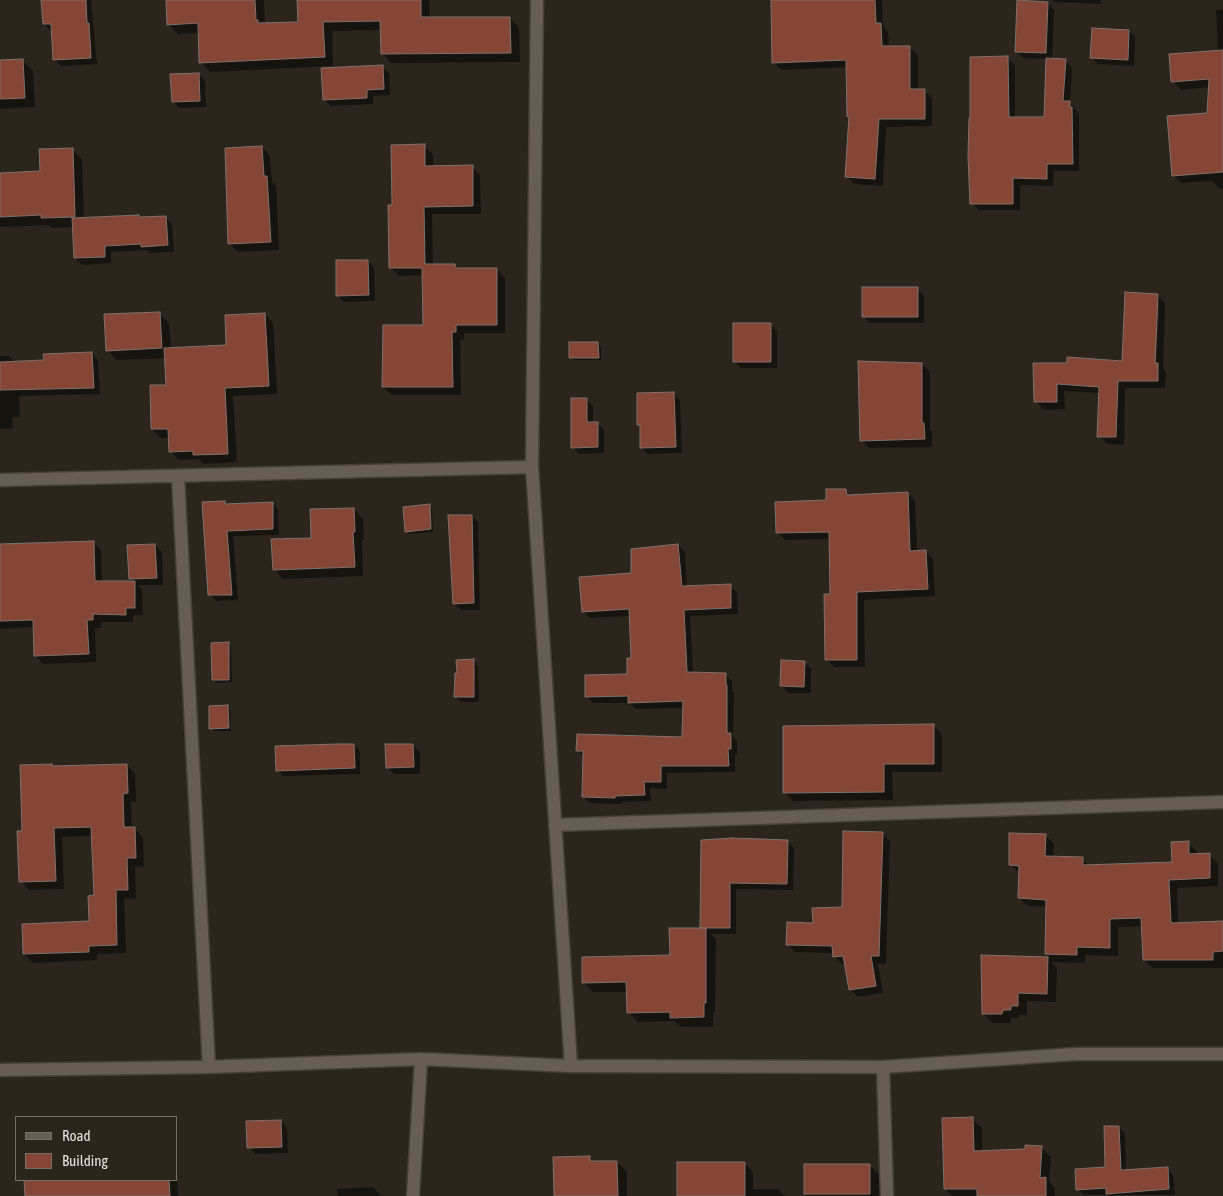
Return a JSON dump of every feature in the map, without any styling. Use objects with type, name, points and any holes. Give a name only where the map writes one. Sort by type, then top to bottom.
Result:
[{"type":"street","points":[[537,0],[532,467],[570,1066]]},
{"type":"street","points":[[0,480],[532,467]]},
{"type":"street","points":[[178,477],[209,1067]]},
{"type":"street","points":[[555,825],[1223,802]]},
{"type":"street","points":[[0,1070],[209,1067],[421,1059],[570,1066],[883,1067],[1076,1054],[1223,1054]]},
{"type":"street","points":[[413,1196],[421,1059]]},
{"type":"street","points":[[883,1067],[888,1196]]},
{"type":"building","points":[[41,0],[86,0],[91,58],[53,60],[51,24],[43,24]]},
{"type":"building","points":[[166,0],[255,0],[256,20],[258,20],[258,23],[298,22],[297,0],[421,0],[421,17],[510,17],[511,53],[381,54],[380,21],[323,22],[325,57],[199,63],[198,23],[167,25]]},
{"type":"building","points":[[771,0],[875,0],[876,23],[881,23],[882,46],[910,46],[910,89],[925,89],[925,119],[879,119],[875,179],[845,177],[849,116],[847,117],[846,60],[772,63]]},
{"type":"building","points":[[1017,0],[1048,2],[1046,53],[1015,52]]},
{"type":"building","points":[[1092,28],[1129,30],[1128,60],[1090,58]]},
{"type":"building","points":[[1223,50],[1223,172],[1172,176],[1167,116],[1207,113],[1209,79],[1171,82],[1169,54]]},
{"type":"building","points":[[1008,56],[1009,117],[1044,117],[1046,58],[1066,59],[1063,101],[1070,101],[1070,107],[1072,107],[1073,164],[1047,164],[1047,179],[1013,178],[1013,204],[970,204],[968,156],[970,57]]},
{"type":"building","points":[[23,59],[25,98],[0,99],[0,60]]},
{"type":"building","points":[[383,65],[384,89],[367,90],[367,98],[323,100],[321,68]]},
{"type":"building","points":[[199,73],[200,101],[172,102],[170,74]]},
{"type":"building","points":[[425,144],[425,166],[473,165],[473,206],[424,207],[425,264],[455,264],[456,268],[497,268],[497,325],[456,325],[456,332],[452,332],[453,387],[382,387],[383,325],[423,325],[422,268],[389,268],[388,205],[392,205],[391,145]]},
{"type":"building","points":[[262,146],[264,176],[267,176],[271,242],[228,244],[225,148]]},
{"type":"building","points":[[73,148],[75,217],[41,218],[41,215],[0,217],[0,173],[40,171],[39,149]]},
{"type":"building","points":[[139,215],[139,217],[166,216],[168,245],[141,247],[141,244],[105,246],[105,257],[74,258],[72,218]]},
{"type":"building","points":[[336,260],[368,260],[369,295],[336,296]]},
{"type":"building","points":[[862,287],[918,287],[918,317],[862,317]]},
{"type":"building","points":[[1125,292],[1158,294],[1155,363],[1158,363],[1158,381],[1118,381],[1116,437],[1097,437],[1099,387],[1057,384],[1057,402],[1034,402],[1033,363],[1067,363],[1067,357],[1122,361]]},
{"type":"building","points":[[160,312],[162,348],[106,351],[104,314]]},
{"type":"building","points":[[265,313],[269,386],[225,388],[228,454],[193,455],[193,451],[169,452],[168,429],[151,429],[150,385],[166,385],[164,348],[226,345],[225,315]]},
{"type":"building","points":[[733,323],[771,323],[771,362],[733,362]]},
{"type":"building","points":[[569,342],[598,342],[599,358],[569,358]]},
{"type":"building","points":[[92,352],[94,388],[0,390],[0,362],[44,360],[43,354]]},
{"type":"building","points":[[858,361],[922,363],[922,423],[924,423],[925,439],[860,441]]},
{"type":"building","points":[[674,392],[676,447],[640,448],[640,425],[637,425],[637,393]]},
{"type":"building","points":[[571,398],[587,398],[587,422],[598,422],[598,447],[571,448]]},
{"type":"building","points":[[826,489],[846,489],[847,495],[908,492],[910,551],[926,550],[928,589],[857,592],[857,660],[825,660],[824,594],[830,594],[829,532],[776,533],[775,502],[826,500]]},
{"type":"building","points":[[225,501],[225,504],[273,502],[273,529],[227,531],[232,595],[208,595],[202,502]]},
{"type":"building","points":[[430,504],[431,529],[405,532],[403,507]]},
{"type":"building","points":[[354,508],[355,567],[273,570],[271,539],[311,538],[310,509]]},
{"type":"building","points":[[448,515],[472,515],[474,603],[453,604]]},
{"type":"building","points":[[94,541],[95,581],[135,581],[135,608],[126,608],[126,615],[93,614],[93,620],[87,620],[89,654],[34,656],[33,620],[0,621],[0,544]]},
{"type":"building","points":[[155,544],[157,578],[129,579],[127,545]]},
{"type":"building","points":[[678,544],[682,586],[731,584],[731,608],[684,610],[687,672],[726,673],[727,733],[731,733],[731,749],[728,749],[729,766],[661,766],[661,782],[644,782],[645,795],[615,796],[615,798],[582,797],[583,751],[576,751],[577,734],[682,737],[683,701],[628,703],[628,696],[585,697],[585,675],[627,674],[627,658],[631,658],[629,609],[582,612],[579,577],[631,573],[631,549]]},
{"type":"building","points":[[229,642],[229,680],[212,680],[211,643]]},
{"type":"building","points":[[474,659],[474,697],[454,697],[455,673],[457,673],[456,660]]},
{"type":"building","points":[[781,660],[805,661],[804,687],[780,686]]},
{"type":"building","points":[[228,705],[229,728],[209,729],[209,706]]},
{"type":"building","points":[[934,724],[934,764],[884,764],[884,792],[783,793],[783,726]]},
{"type":"building","points":[[354,744],[355,768],[276,771],[275,746]]},
{"type":"building","points":[[385,744],[413,744],[414,767],[386,768]]},
{"type":"building","points":[[52,764],[52,766],[127,764],[128,793],[123,794],[124,827],[135,827],[136,858],[127,858],[128,890],[116,890],[117,945],[89,946],[89,952],[23,954],[22,924],[89,921],[88,896],[94,895],[91,827],[54,828],[56,881],[19,882],[17,831],[22,831],[20,765]]},
{"type":"building","points":[[843,831],[883,832],[879,956],[871,956],[876,986],[849,990],[843,956],[833,957],[832,946],[786,945],[787,922],[813,923],[812,908],[842,907]]},
{"type":"building","points":[[1009,833],[1046,834],[1045,856],[1083,857],[1083,865],[1172,862],[1171,842],[1189,841],[1189,854],[1210,853],[1210,878],[1169,880],[1171,923],[1223,921],[1223,951],[1213,952],[1213,960],[1143,960],[1141,918],[1110,919],[1110,948],[1077,947],[1077,955],[1045,954],[1046,900],[1018,898],[1019,866],[1009,865]]},
{"type":"building","points":[[732,838],[788,840],[787,884],[730,883],[730,928],[700,928],[701,840]]},
{"type":"building","points":[[669,928],[706,928],[706,1003],[704,1003],[704,1017],[670,1018],[670,1012],[627,1013],[626,982],[582,983],[582,957],[670,955]]},
{"type":"building","points":[[981,955],[1048,957],[1047,994],[1018,993],[1018,1006],[1011,1006],[1011,1010],[1003,1010],[1002,1014],[982,1014]]},
{"type":"building","points":[[973,1117],[974,1151],[1025,1149],[1025,1145],[1042,1146],[1040,1178],[1046,1177],[1046,1196],[977,1196],[977,1189],[944,1189],[942,1118]]},
{"type":"building","points":[[281,1120],[282,1147],[247,1148],[246,1121]]},
{"type":"building","points":[[1104,1126],[1119,1126],[1121,1170],[1168,1167],[1169,1189],[1106,1194],[1106,1188],[1076,1190],[1075,1169],[1105,1167]]},
{"type":"building","points":[[590,1156],[590,1161],[617,1161],[618,1196],[554,1196],[553,1157]]},
{"type":"building","points":[[677,1162],[745,1162],[745,1196],[677,1196]]},
{"type":"building","points":[[804,1164],[870,1164],[870,1194],[804,1194]]},
{"type":"building","points":[[24,1181],[169,1181],[170,1196],[25,1196]]}]
